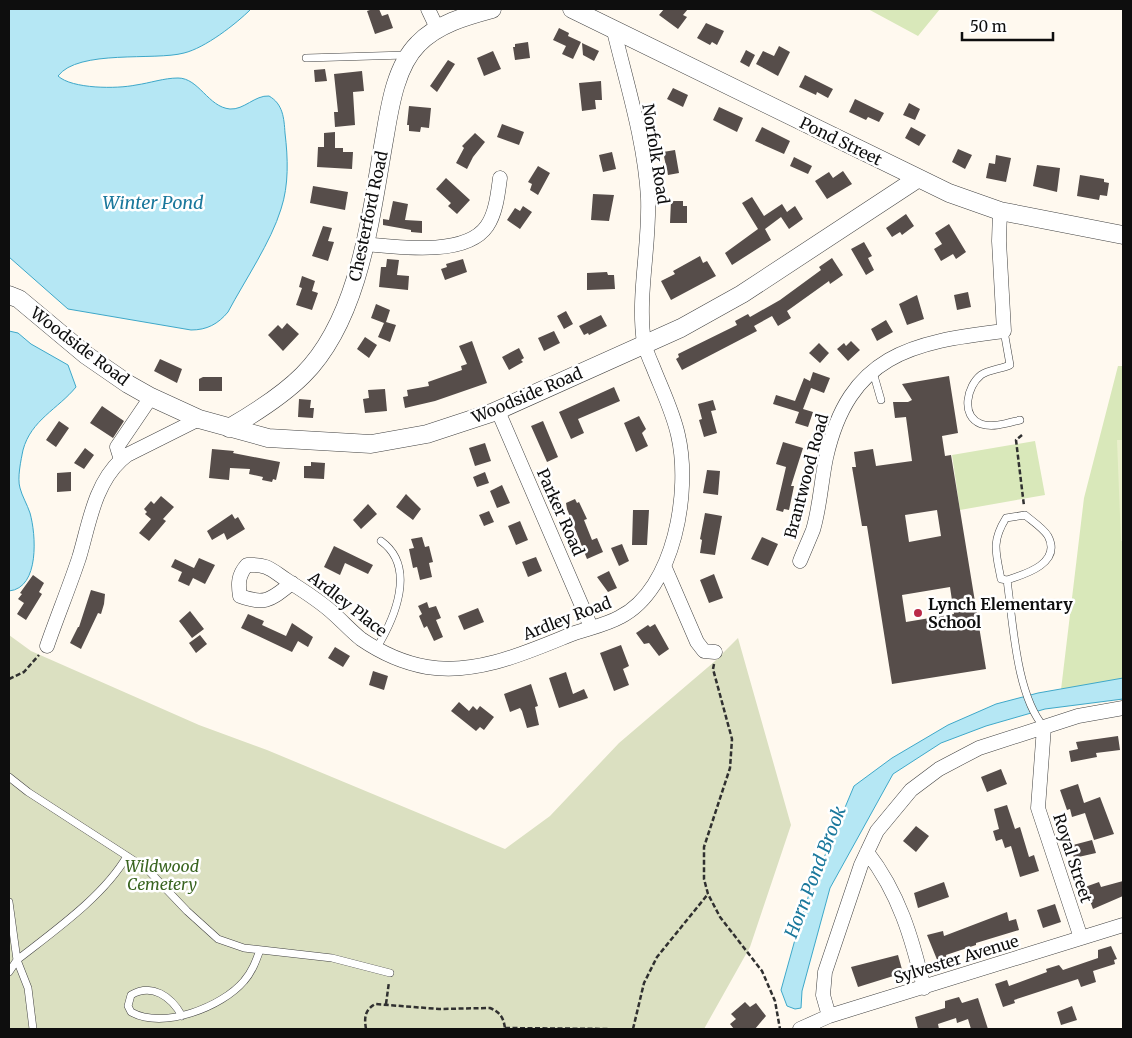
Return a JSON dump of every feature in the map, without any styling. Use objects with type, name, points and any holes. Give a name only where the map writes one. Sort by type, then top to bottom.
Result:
[{"type":"street","points":[[428,9],[437,28]]},
{"type":"street","name":"Chesterford Road","points":[[229,428],[284,392],[304,374],[326,344],[346,306],[359,271],[396,85],[409,56],[417,44],[437,28],[492,9]]},
{"type":"street","name":"Pond Street","points":[[572,9],[918,179],[1000,211],[1123,235]]},
{"type":"street","name":"Norfolk Road","points":[[614,30],[633,112],[648,195],[649,228],[643,298],[644,344]]},
{"type":"street","points":[[364,244],[423,247],[456,245],[472,239],[487,226],[498,199],[500,178]]},
{"type":"street","name":"Woodside Road","points":[[9,295],[26,305],[86,355],[151,398],[199,419],[268,438],[365,445],[427,434],[498,411],[681,328],[742,294],[918,179]]},
{"type":"street","points":[[1000,211],[999,241],[1004,331]]},
{"type":"street","name":"Brantwood Road","points":[[800,562],[813,529],[833,432],[845,406],[858,385],[872,371],[902,352],[938,341],[1004,331]]},
{"type":"street","name":"Ardley Road","points":[[380,651],[426,667],[461,670],[519,655],[621,617],[642,600],[656,584],[665,568],[676,526],[681,489],[682,461],[674,419],[644,344]]},
{"type":"street","points":[[121,460],[118,447],[151,398]]},
{"type":"street","name":"Parker Road","points":[[498,411],[592,627]]},
{"type":"street","points":[[47,646],[78,559],[90,514],[109,472],[127,455],[199,419]]},
{"type":"street","points":[[665,568],[697,642],[704,651],[715,652]]},
{"type":"street","name":"Ardley Place","points":[[292,583],[304,590],[360,638],[380,651]]},
{"type":"street","points":[[829,1016],[823,995],[825,972],[867,852],[877,831],[911,790],[925,778],[959,757],[979,748],[1078,716],[1123,708]]},
{"type":"street","name":"Royal Street","points":[[1044,727],[1038,808],[1081,938]]},
{"type":"street","points":[[867,852],[884,873],[898,901],[912,936],[924,988]]},
{"type":"street","name":"Sylvester Avenue","points":[[800,1029],[829,1016],[1123,925]]},
{"type":"lane","points":[[306,58],[409,56]]},
{"type":"lane","points":[[1004,331],[1010,365],[982,374],[972,384],[968,394],[968,404],[973,418],[980,423],[988,425],[1020,420]]},
{"type":"lane","points":[[872,371],[881,400]]},
{"type":"lane","points":[[1025,514],[1048,536],[1050,551],[1045,563],[1028,574],[1008,580],[1001,579],[994,547],[999,530],[1006,518],[1025,514]]},
{"type":"lane","points":[[380,651],[402,584],[390,548],[381,541]]},
{"type":"lane","points":[[1008,580],[1026,690],[1034,716],[1044,727]]},
{"type":"lane","points":[[9,776],[28,792],[88,828],[147,869],[187,911],[218,939],[230,944],[260,950],[332,958],[390,973]]},
{"type":"lane","points":[[9,972],[18,960],[94,896],[118,872],[127,856]]},
{"type":"lane","points":[[9,902],[18,960],[28,988],[33,1029]]},
{"type":"lane","points":[[182,1016],[175,1004],[156,991],[136,992],[131,995],[128,1006],[131,1012],[137,1016],[160,1019],[182,1016],[211,1005],[231,994],[249,974],[260,950]]},
{"type":"path","points":[[1022,435],[1016,440],[1025,514]]},
{"type":"path","points":[[9,679],[24,672],[47,646]]},
{"type":"path","points":[[715,652],[713,670],[732,739],[730,768],[704,847],[704,879],[708,894],[720,917],[762,970],[775,1001],[780,1029]]},
{"type":"path","points":[[633,1029],[644,983],[658,957],[708,894]]},
{"type":"path","points":[[386,1004],[390,973]]},
{"type":"path","points":[[366,1029],[365,1015],[368,1008],[375,1004],[439,1009],[490,1008],[497,1011],[504,1020],[505,1029],[610,1029]]},
{"type":"green space","points":[[868,9],[940,9],[918,36]]},
{"type":"green space","points":[[1118,366],[1123,366],[1123,699],[1060,698],[1084,498]]},
{"type":"green space","points":[[1117,440],[1123,440],[1123,541],[1121,541]]},
{"type":"green space","points":[[1035,441],[1045,495],[960,510],[952,455]]},
{"type":"green space","name":"Wildwood Cemetery","points":[[9,635],[31,651],[199,725],[267,750],[505,849],[550,816],[619,743],[714,662],[738,638],[791,825],[750,947],[704,1029],[9,1029]]},
{"type":"water","name":"Winter Pond","points":[[9,9],[251,9],[220,35],[184,53],[118,57],[82,62],[68,68],[58,76],[73,83],[95,87],[128,86],[178,78],[192,83],[222,107],[235,109],[264,96],[269,96],[280,107],[287,152],[287,181],[284,200],[277,222],[257,261],[228,312],[216,323],[202,329],[191,330],[68,309],[9,257]]},
{"type":"water","points":[[9,331],[18,333],[31,344],[68,365],[76,387],[32,431],[23,450],[19,484],[32,522],[34,534],[33,559],[31,571],[26,580],[19,588],[9,591]]},
{"type":"water","name":"Horn Pond Brook","points":[[1123,678],[1123,699],[1045,709],[986,726],[941,743],[893,774],[830,888],[802,991],[801,1008],[795,1009],[787,1006],[781,990],[796,936],[810,891],[854,786],[892,758],[948,725],[996,704],[1038,693]]},
{"type":"building","points":[[379,9],[382,16],[388,14],[393,28],[375,34],[367,11]]},
{"type":"building","points":[[664,9],[688,9],[683,15],[687,17],[678,29],[659,15]]},
{"type":"building","points":[[706,23],[724,31],[717,45],[712,42],[710,45],[697,38]]},
{"type":"building","points":[[559,28],[569,33],[568,36],[581,42],[573,59],[562,54],[566,46],[553,40]]},
{"type":"building","points":[[528,42],[530,58],[515,60],[513,47],[515,47],[515,44]]},
{"type":"building","points":[[582,43],[599,51],[594,61],[583,55]]},
{"type":"building","points":[[779,46],[790,52],[778,76],[756,64],[763,51],[774,56]]},
{"type":"building","points":[[746,50],[755,55],[749,67],[740,62]]},
{"type":"building","points":[[493,51],[501,69],[484,76],[477,58]]},
{"type":"building","points":[[448,60],[455,64],[437,92],[430,86]]},
{"type":"building","points":[[325,69],[327,81],[315,82],[314,70]]},
{"type":"building","points":[[362,71],[364,91],[353,92],[355,125],[335,127],[334,112],[338,112],[334,74]]},
{"type":"building","points":[[805,75],[833,89],[828,98],[817,92],[816,95],[799,87]]},
{"type":"building","points":[[601,81],[602,100],[595,100],[596,109],[582,111],[579,83]]},
{"type":"building","points":[[673,88],[688,95],[683,107],[667,99]]},
{"type":"building","points":[[855,99],[884,113],[879,122],[868,117],[866,120],[849,112]]},
{"type":"building","points":[[909,103],[920,109],[915,120],[903,115]]},
{"type":"building","points":[[409,106],[431,108],[429,128],[421,127],[420,132],[409,131],[409,125],[407,125]]},
{"type":"building","points":[[719,107],[743,118],[737,132],[713,120]]},
{"type":"building","points":[[502,124],[524,132],[519,145],[497,137]]},
{"type":"building","points":[[762,127],[790,141],[784,154],[755,141]]},
{"type":"building","points":[[911,127],[926,135],[919,146],[905,138]]},
{"type":"building","points":[[335,132],[335,148],[343,148],[343,152],[353,152],[352,169],[317,167],[318,147],[324,147],[324,133]]},
{"type":"building","points":[[475,133],[485,142],[473,157],[467,169],[456,163],[464,148],[462,146]]},
{"type":"building","points":[[958,149],[972,155],[965,169],[952,162]]},
{"type":"building","points":[[675,150],[679,173],[668,175],[663,152]]},
{"type":"building","points":[[612,152],[616,169],[603,172],[599,155]]},
{"type":"building","points":[[996,155],[1011,158],[1006,182],[986,178],[989,163],[995,164]]},
{"type":"building","points":[[794,157],[812,166],[808,174],[790,166]]},
{"type":"building","points":[[1037,165],[1060,168],[1057,192],[1033,186]]},
{"type":"building","points":[[538,166],[550,173],[538,195],[530,190],[532,184],[528,182]]},
{"type":"building","points":[[843,171],[852,184],[827,199],[815,181],[829,172],[833,178]]},
{"type":"building","points":[[1080,175],[1104,179],[1104,182],[1109,183],[1107,196],[1100,195],[1099,200],[1077,196]]},
{"type":"building","points":[[446,178],[470,200],[457,214],[448,206],[451,203],[436,189]]},
{"type":"building","points":[[313,186],[348,192],[345,210],[310,203]]},
{"type":"building","points":[[593,194],[614,195],[609,221],[591,220]]},
{"type":"building","points":[[752,197],[764,216],[782,204],[787,212],[795,206],[803,219],[789,229],[781,217],[765,229],[771,240],[732,265],[725,253],[758,229],[742,203]]},
{"type":"building","points":[[393,201],[408,204],[405,220],[422,221],[422,233],[383,225],[383,219],[389,220]]},
{"type":"building","points":[[671,201],[683,201],[683,206],[687,206],[687,223],[670,223]]},
{"type":"building","points":[[523,206],[532,212],[520,229],[507,220],[515,208],[520,211]]},
{"type":"building","points":[[906,214],[914,226],[902,235],[900,232],[892,237],[886,228]]},
{"type":"building","points":[[949,224],[966,252],[956,259],[953,254],[941,261],[934,249],[942,244],[935,233]]},
{"type":"building","points":[[323,226],[332,228],[328,241],[334,242],[328,261],[312,256]]},
{"type":"building","points":[[864,242],[872,256],[868,258],[874,270],[866,275],[851,249]]},
{"type":"building","points":[[700,256],[703,263],[707,261],[716,276],[671,300],[661,281],[675,274],[673,271]]},
{"type":"building","points":[[832,258],[843,275],[830,284],[829,281],[787,311],[791,318],[778,326],[772,316],[754,326],[757,331],[682,370],[676,359],[679,357],[678,354],[737,325],[735,321],[748,314],[750,317],[780,300],[821,270],[819,267]]},
{"type":"building","points":[[387,259],[399,260],[397,275],[409,276],[408,290],[379,287],[381,267],[386,267]]},
{"type":"building","points":[[463,259],[467,272],[445,280],[441,269],[447,267],[446,264]]},
{"type":"building","points":[[607,272],[608,275],[614,275],[615,289],[587,290],[587,273]]},
{"type":"building","points":[[302,276],[315,281],[312,291],[318,293],[312,310],[296,305],[302,288],[299,287]]},
{"type":"building","points":[[968,292],[971,307],[957,310],[954,295]]},
{"type":"building","points":[[917,295],[924,319],[907,325],[899,304]]},
{"type":"building","points":[[376,304],[390,310],[386,322],[396,325],[390,342],[378,337],[384,323],[371,318]]},
{"type":"building","points":[[566,311],[573,324],[564,329],[557,316]]},
{"type":"building","points":[[601,315],[607,326],[589,335],[588,333],[584,335],[579,326]]},
{"type":"building","points":[[886,320],[893,332],[877,341],[871,329]]},
{"type":"building","points":[[287,323],[299,334],[283,351],[268,335],[278,325],[282,329]]},
{"type":"building","points":[[554,331],[560,343],[544,351],[538,338]]},
{"type":"building","points":[[365,337],[377,345],[369,358],[357,349]]},
{"type":"building","points":[[472,341],[487,383],[435,401],[405,408],[403,397],[408,396],[407,390],[429,386],[428,382],[462,370],[461,366],[467,364],[459,346]]},
{"type":"building","points":[[851,341],[860,350],[848,361],[837,349],[844,343],[846,346]]},
{"type":"building","points":[[819,343],[829,353],[820,363],[809,353]]},
{"type":"building","points":[[519,348],[524,358],[521,360],[523,362],[509,370],[502,357]]},
{"type":"building","points":[[160,359],[182,369],[177,383],[154,371]]},
{"type":"building","points":[[813,372],[830,378],[824,393],[811,388],[803,409],[813,412],[808,427],[795,423],[799,412],[773,404],[776,395],[795,401],[804,378],[810,381]]},
{"type":"building","points":[[949,376],[958,433],[942,436],[945,456],[951,455],[986,669],[892,684],[867,526],[862,526],[852,467],[856,467],[854,452],[873,449],[876,466],[912,461],[906,417],[895,418],[893,402],[908,402],[912,400],[902,384]],"holes":[[[937,510],[941,536],[909,542],[905,515]],[[950,587],[954,614],[906,622],[902,595]]]},
{"type":"building","points":[[203,377],[222,377],[222,391],[199,391],[199,379]]},
{"type":"building","points":[[614,387],[620,401],[578,419],[584,433],[571,439],[559,412]]},
{"type":"building","points":[[385,389],[387,411],[365,413],[363,399],[369,398],[368,390]]},
{"type":"building","points":[[299,399],[311,400],[310,408],[314,408],[313,418],[298,417]]},
{"type":"building","points":[[713,400],[716,410],[711,411],[717,433],[704,437],[699,420],[702,419],[698,404]]},
{"type":"building","points":[[102,406],[124,421],[113,438],[90,423]]},
{"type":"building","points":[[639,416],[646,429],[642,433],[648,446],[636,452],[624,423]]},
{"type":"building","points":[[59,421],[69,428],[56,447],[46,440]]},
{"type":"building","points":[[543,421],[558,457],[547,462],[531,426]]},
{"type":"building","points":[[783,442],[803,448],[791,486],[794,486],[789,510],[784,509],[783,512],[776,510],[786,467],[776,464]]},
{"type":"building","points":[[485,443],[491,461],[475,466],[469,448]]},
{"type":"building","points":[[85,448],[94,455],[84,469],[74,463]]},
{"type":"building","points":[[212,449],[234,451],[233,453],[280,462],[276,480],[273,479],[272,482],[262,480],[263,477],[249,474],[250,469],[230,468],[229,480],[209,478]]},
{"type":"building","points":[[311,462],[325,463],[324,479],[304,478],[304,466],[311,466]]},
{"type":"building","points":[[707,470],[720,471],[718,495],[703,493]]},
{"type":"building","points":[[71,472],[71,491],[57,492],[57,473]]},
{"type":"building","points":[[485,472],[489,483],[477,487],[473,477]]},
{"type":"building","points":[[502,485],[510,503],[497,508],[490,491]]},
{"type":"building","points":[[406,494],[421,509],[413,520],[396,507]]},
{"type":"building","points":[[161,496],[174,507],[163,519],[166,521],[149,541],[139,533],[151,519],[145,514],[147,512],[144,509],[151,501],[154,504]]},
{"type":"building","points":[[575,499],[577,503],[579,502],[587,519],[584,520],[592,540],[597,538],[603,552],[587,559],[567,509],[566,503]]},
{"type":"building","points":[[368,504],[377,514],[361,529],[353,520]]},
{"type":"building","points":[[633,510],[649,510],[647,545],[632,545]]},
{"type":"building","points":[[489,511],[494,522],[484,526],[479,515]]},
{"type":"building","points":[[705,513],[722,516],[715,555],[700,553],[702,540],[700,539]]},
{"type":"building","points":[[232,514],[235,519],[238,517],[245,529],[227,540],[224,533],[212,540],[207,531]]},
{"type":"building","points":[[520,521],[528,540],[516,545],[508,526]]},
{"type":"building","points":[[422,537],[425,547],[429,546],[433,562],[429,563],[432,577],[420,580],[417,567],[413,568],[409,549],[414,548],[411,539]]},
{"type":"building","points":[[762,537],[778,544],[768,566],[751,559]]},
{"type":"building","points":[[622,544],[629,561],[619,566],[611,548]]},
{"type":"building","points":[[334,546],[373,565],[368,574],[345,563],[340,575],[324,567]]},
{"type":"building","points":[[536,557],[542,571],[528,577],[522,562]]},
{"type":"building","points":[[199,558],[215,565],[205,584],[193,578],[189,586],[178,581],[182,572],[171,567],[175,559],[194,568]]},
{"type":"building","points":[[609,571],[617,588],[608,592],[597,577]]},
{"type":"building","points":[[714,574],[723,598],[709,603],[700,580]]},
{"type":"building","points":[[33,575],[44,583],[39,592],[42,594],[26,620],[17,614],[24,603],[18,599]]},
{"type":"building","points":[[91,590],[105,594],[104,604],[101,614],[98,613],[81,649],[70,643],[79,627]]},
{"type":"building","points":[[427,602],[429,608],[436,606],[441,618],[436,620],[443,637],[434,641],[427,626],[424,628],[419,616],[422,614],[418,606]]},
{"type":"building","points":[[478,608],[484,622],[464,630],[458,616]]},
{"type":"building","points":[[190,611],[204,629],[192,638],[179,621]]},
{"type":"building","points":[[248,614],[264,621],[262,625],[286,636],[292,623],[313,637],[308,647],[298,641],[292,652],[241,628]]},
{"type":"building","points":[[655,624],[669,649],[659,656],[649,643],[644,644],[636,633],[648,625],[650,627]]},
{"type":"building","points":[[200,635],[207,644],[196,653],[189,643]]},
{"type":"building","points":[[621,645],[629,666],[623,669],[629,685],[614,691],[600,653]]},
{"type":"building","points":[[335,647],[350,656],[343,667],[328,658]]},
{"type":"building","points":[[373,671],[388,676],[384,690],[369,685]]},
{"type":"building","points":[[566,672],[573,694],[584,689],[588,698],[559,708],[549,678]]},
{"type":"building","points":[[531,684],[538,706],[535,707],[539,725],[527,728],[520,708],[510,712],[504,694]]},
{"type":"building","points":[[459,702],[469,711],[473,706],[477,710],[480,706],[494,717],[484,730],[480,727],[476,731],[451,711]]},
{"type":"building","points":[[1118,736],[1120,750],[1096,753],[1097,757],[1071,762],[1069,751],[1078,749],[1076,742]]},
{"type":"building","points":[[1001,769],[1007,784],[987,792],[981,777]]},
{"type":"building","points":[[1078,784],[1084,803],[1100,797],[1114,834],[1094,840],[1085,813],[1072,817],[1070,809],[1067,810],[1060,790]]},
{"type":"building","points":[[1007,805],[1015,829],[1020,827],[1029,857],[1034,855],[1039,871],[1020,877],[1011,846],[1005,848],[1002,839],[996,841],[993,831],[999,829],[994,809]]},
{"type":"building","points":[[916,826],[929,836],[916,852],[903,841]]},
{"type":"building","points":[[1092,840],[1096,853],[1074,858],[1071,848],[1073,845]]},
{"type":"building","points":[[1123,881],[1123,896],[1093,909],[1085,887],[1099,882],[1101,887]]},
{"type":"building","points":[[944,882],[949,897],[918,908],[914,893]]},
{"type":"building","points":[[1055,904],[1061,922],[1043,928],[1037,910]]},
{"type":"building","points":[[1007,912],[1009,921],[1016,919],[1019,930],[976,943],[976,945],[946,955],[947,959],[938,962],[927,935],[943,931],[944,936]]},
{"type":"building","points":[[1111,946],[1117,959],[1114,960],[1115,964],[1093,971],[1096,982],[1081,987],[1078,979],[1014,1000],[1015,1003],[1003,1007],[995,984],[1007,980],[1009,986],[1047,972],[1046,969],[1059,965],[1063,970],[1098,958],[1098,950]]},
{"type":"building","points":[[898,955],[903,973],[858,987],[851,967]]},
{"type":"building","points":[[959,997],[962,1003],[978,998],[988,1029],[971,1029],[968,1019],[957,1023],[956,1018],[938,1024],[939,1029],[918,1029],[915,1017],[945,1008],[945,1001]]},
{"type":"building","points":[[745,1002],[750,1007],[756,1003],[766,1016],[755,1029],[734,1029],[730,1024],[736,1019],[731,1014]]},
{"type":"building","points":[[1072,1006],[1077,1020],[1061,1025],[1057,1012]]},
{"type":"place","name":"Lynch Elementary School","points":[[918,613]]}]
